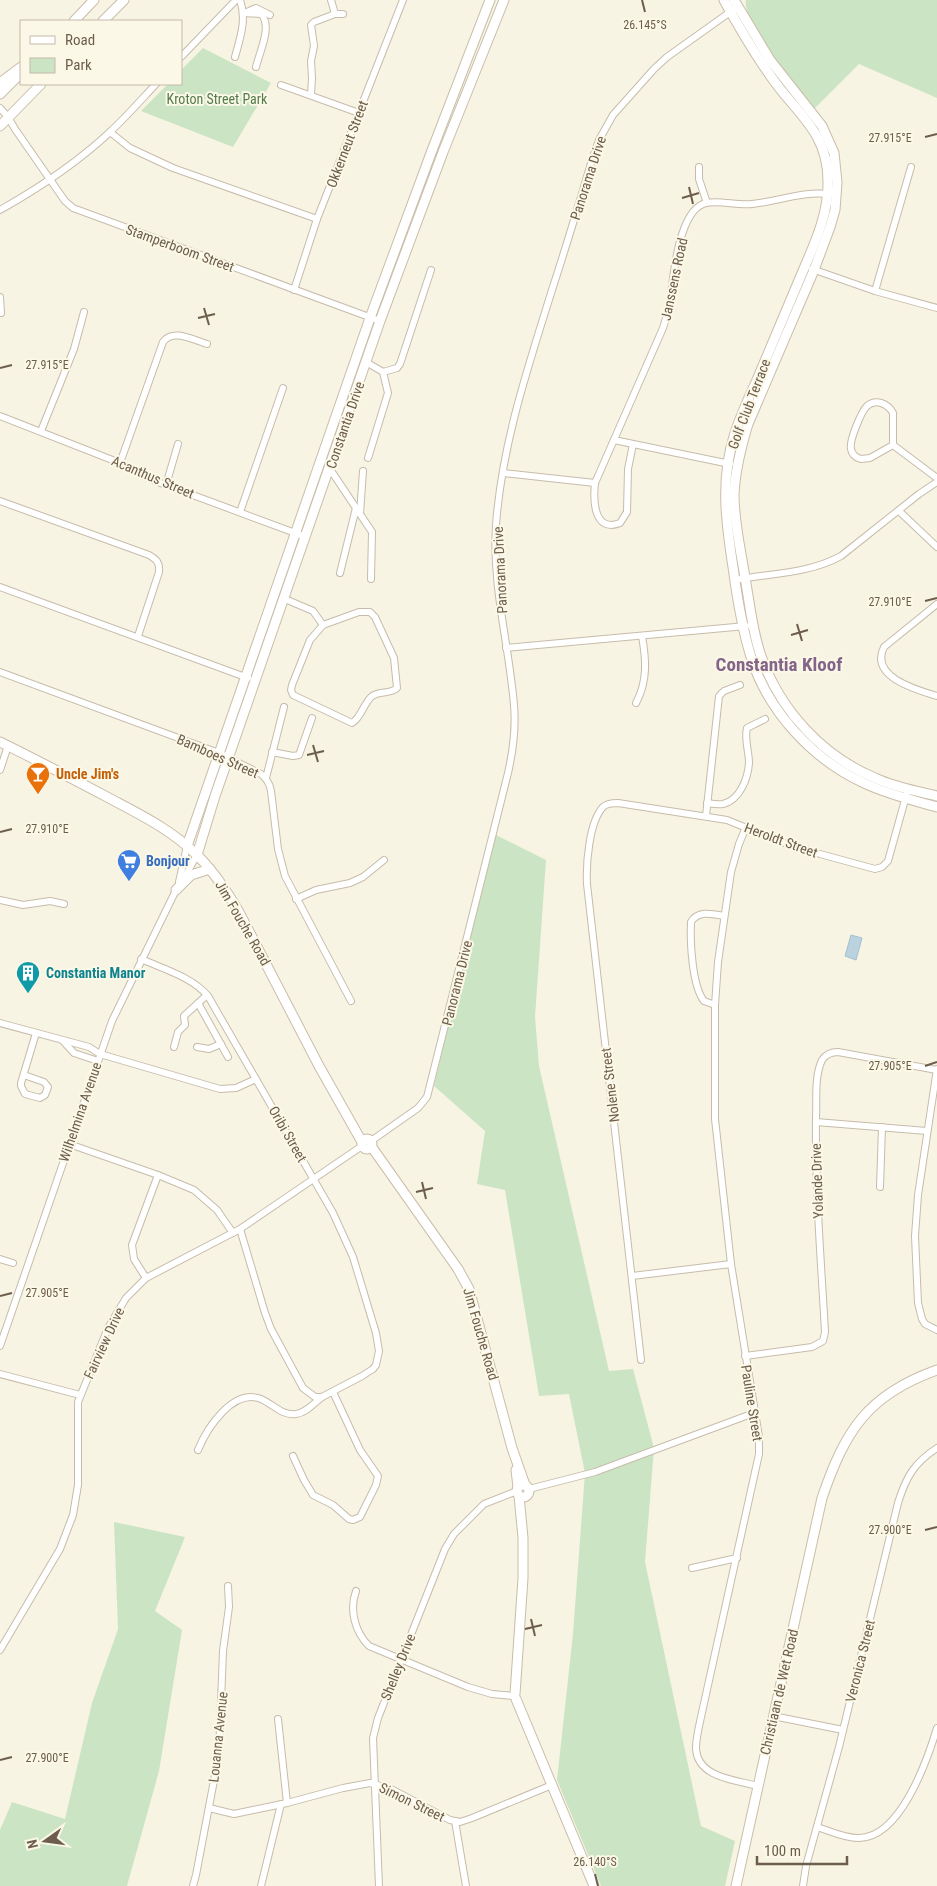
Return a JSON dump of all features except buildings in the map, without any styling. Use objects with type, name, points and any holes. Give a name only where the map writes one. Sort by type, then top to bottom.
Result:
[{"type":"street","points":[[75,20],[94,0]]},
{"type":"street","points":[[104,20],[124,0]]},
{"type":"street","points":[[182,56],[236,0]]},
{"type":"street","points":[[235,57],[245,13],[240,0]]},
{"type":"street","points":[[331,0],[335,14]]},
{"type":"street","name":"Okkerneut Street","points":[[294,290],[317,219],[403,0]]},
{"type":"street","name":"Constantia Drive","points":[[187,846],[370,318],[490,0]]},
{"type":"street","name":"Constantia Drive","points":[[197,855],[380,321],[443,152],[504,0]]},
{"type":"street","name":"Golf Club Terrace","points":[[724,0],[734,6],[770,60],[822,126],[834,153],[836,166],[830,227],[738,424],[728,464],[725,510],[743,626],[758,675],[770,698],[795,731],[811,747],[831,764],[864,784],[937,807]]},
{"type":"street","name":"Panorama Drive","points":[[366,1144],[418,1108],[427,1097],[512,753],[514,705],[496,552],[496,526],[503,473],[530,361],[592,160],[605,127],[627,98],[667,57],[734,6]]},
{"type":"street","points":[[245,13],[256,8],[270,15]]},
{"type":"street","points":[[245,13],[261,14],[266,22],[256,67]]},
{"type":"street","points":[[310,96],[311,61],[314,46],[311,25],[335,14],[344,14]]},
{"type":"street","points":[[0,83],[20,68]]},
{"type":"street","points":[[0,94],[20,74]]},
{"type":"street","points":[[14,129],[0,125],[40,85]]},
{"type":"street","points":[[0,210],[23,198],[51,179],[110,132],[155,85]]},
{"type":"street","points":[[281,85],[359,113]]},
{"type":"street","points":[[0,108],[8,116]]},
{"type":"street","name":"Stamperboom Street","points":[[8,116],[14,129],[65,201],[73,208],[380,321]]},
{"type":"street","points":[[110,132],[130,148],[173,168],[317,219]]},
{"type":"street","points":[[699,167],[699,179],[707,203],[748,205],[792,195],[832,195]]},
{"type":"street","points":[[875,292],[911,167]]},
{"type":"street","name":"Janssens Road","points":[[594,483],[663,328],[670,304],[674,265],[684,230],[696,209],[707,203]]},
{"type":"street","points":[[809,269],[875,292],[937,308]]},
{"type":"street","name":"Golf Club Terrace","points":[[809,269],[748,424],[738,467],[735,505],[745,578],[760,655],[768,675],[804,729],[831,752],[856,769],[886,783],[937,796]]},
{"type":"street","points":[[383,372],[397,368],[400,364],[431,270]]},
{"type":"street","points":[[0,298],[0,313]]},
{"type":"street","points":[[40,430],[74,349],[84,312]]},
{"type":"street","points":[[120,463],[166,337],[176,334],[207,344]]},
{"type":"street","points":[[366,362],[383,372],[388,393],[368,458]]},
{"type":"street","points":[[240,512],[283,388]]},
{"type":"street","points":[[878,402],[890,408],[894,417],[893,445],[870,458],[862,459],[853,454],[851,442],[867,406],[878,402]]},
{"type":"street","name":"Acanthus Street","points":[[0,416],[40,430],[120,463],[166,485],[306,537]]},
{"type":"street","points":[[614,440],[738,467]]},
{"type":"street","points":[[166,485],[178,444]]},
{"type":"street","points":[[503,473],[594,483],[598,518],[611,526],[620,523],[626,512],[628,469],[633,444]]},
{"type":"street","points":[[893,445],[937,478]]},
{"type":"street","points":[[330,469],[373,535],[371,579]]},
{"type":"street","points":[[360,514],[363,471]]},
{"type":"street","points":[[735,580],[793,572],[828,563],[841,556],[937,482]]},
{"type":"street","points":[[0,501],[156,559],[160,567],[159,572],[138,636]]},
{"type":"street","points":[[340,573],[356,508]]},
{"type":"street","points":[[899,511],[937,547]]},
{"type":"street","points":[[0,587],[138,636],[256,681]]},
{"type":"street","points":[[285,599],[313,612],[323,625]]},
{"type":"street","points":[[937,604],[884,647],[881,661],[887,673],[899,682],[937,696]]},
{"type":"street","points":[[359,612],[370,612],[376,617],[394,658],[397,688],[372,696],[352,723],[297,698],[291,690],[310,640],[323,625],[359,612]]},
{"type":"street","points":[[506,648],[753,626]]},
{"type":"street","points":[[636,703],[642,693],[646,674],[646,654],[642,636]]},
{"type":"street","name":"Bamboes Street","points":[[0,672],[219,753],[266,778],[270,784],[280,858],[285,876],[351,1001]]},
{"type":"street","points":[[706,816],[719,696],[724,691],[740,685]]},
{"type":"street","points":[[266,778],[284,707]]},
{"type":"street","points":[[272,752],[293,756],[299,755],[312,718]]},
{"type":"street","points":[[707,803],[720,805],[727,803],[739,792],[745,782],[749,763],[747,728],[765,720]]},
{"type":"street","points":[[0,770],[4,744]]},
{"type":"street","name":"Jim Fouche Road","points":[[4,744],[166,829],[197,855],[210,869],[228,893],[240,914],[319,1066],[348,1117],[458,1268],[469,1289],[522,1491],[527,1575],[517,1696],[594,1886]]},
{"type":"street","name":"Heroldt Street","points":[[600,812],[608,804],[618,803],[727,820],[804,849],[876,869],[882,867],[888,861],[908,788]]},
{"type":"street","name":"Nolene Street","points":[[600,812],[588,849],[586,878],[641,1360]]},
{"type":"street","name":"Pauline Street","points":[[746,827],[734,858],[724,916],[715,1005],[714,1119],[731,1264],[759,1437],[758,1461],[701,1717],[696,1748],[700,1762],[711,1772],[758,1786]]},
{"type":"street","name":"Wilhelmina Avenue","points":[[177,888],[187,846]]},
{"type":"street","name":"Wilhelmina Avenue","points":[[0,1346],[112,1021],[177,888],[197,855]]},
{"type":"street","points":[[296,899],[316,890],[350,883],[363,877],[384,860]]},
{"type":"street","points":[[177,888],[190,876],[210,869]]},
{"type":"street","points":[[0,900],[23,905],[50,901],[64,904]]},
{"type":"street","points":[[715,1005],[707,1004],[698,992],[691,922],[697,915],[724,916]]},
{"type":"street","name":"Oribi Street","points":[[141,959],[191,982],[207,995],[333,1213],[353,1258],[376,1333],[379,1351],[376,1365],[373,1369],[333,1392]]},
{"type":"street","points":[[174,1047],[178,1032],[185,1025],[184,1016],[207,995]]},
{"type":"street","points":[[198,1003],[228,1057]]},
{"type":"street","points":[[0,1023],[93,1049],[100,1054],[220,1089],[236,1088],[256,1079]]},
{"type":"street","points":[[24,1075],[44,1082],[48,1087],[45,1095],[40,1098],[25,1094],[21,1086],[24,1075],[36,1033]]},
{"type":"street","points":[[62,1040],[74,1054],[98,1061]]},
{"type":"street","points":[[197,1048],[209,1049],[221,1044]]},
{"type":"street","name":"Yolande Drive","points":[[745,1356],[807,1348],[819,1345],[823,1340],[825,1332],[816,1195],[816,1122],[820,1068],[823,1060],[831,1052],[838,1052],[937,1070]]},
{"type":"street","points":[[937,1070],[918,1196],[915,1236],[920,1312],[925,1324],[937,1330]]},
{"type":"street","points":[[816,1122],[927,1131]]},
{"type":"street","points":[[880,1187],[882,1127]]},
{"type":"street","points":[[69,1144],[158,1175],[194,1190],[217,1210],[233,1232]]},
{"type":"street","name":"Fairview Drive","points":[[0,1650],[60,1549],[73,1515],[78,1485],[77,1426],[80,1395],[113,1317],[126,1298],[146,1278],[240,1228],[366,1144]]},
{"type":"street","points":[[146,1278],[134,1259],[132,1245],[158,1175]]},
{"type":"street","points":[[240,1228],[271,1329],[302,1388],[315,1397],[322,1397]]},
{"type":"street","points":[[0,1259],[13,1263]]},
{"type":"street","points":[[632,1276],[731,1264]]},
{"type":"street","name":"Christiaan de Wet Road","points":[[822,1498],[823,1482],[830,1460],[852,1421],[871,1402],[897,1382],[937,1364]]},
{"type":"street","name":"Christiaan de Wet Road","points":[[736,1886],[822,1498],[842,1445],[862,1418],[892,1391],[914,1378],[937,1370]]},
{"type":"street","points":[[0,1374],[80,1395]]},
{"type":"street","points":[[198,1450],[212,1423],[237,1401],[253,1397],[260,1398],[287,1414],[294,1414],[305,1411],[322,1397],[333,1392],[360,1450],[378,1476],[376,1485],[360,1518],[349,1519],[333,1505],[313,1495],[293,1456]]},
{"type":"street","name":"Shelley Drive","points":[[379,1886],[373,1760],[374,1729],[445,1549],[454,1534],[484,1504],[522,1491],[595,1472],[754,1413]]},
{"type":"street","name":"Veronica Street","points":[[803,1886],[904,1484],[916,1465],[937,1448]]},
{"type":"street","points":[[692,1568],[737,1558]]},
{"type":"street","name":"Louanna Avenue","points":[[193,1886],[219,1754],[223,1651],[229,1607],[228,1586]]},
{"type":"street","points":[[356,1591],[353,1609],[358,1632],[369,1646],[468,1688],[492,1694],[517,1696]]},
{"type":"street","points":[[773,1716],[843,1730]]},
{"type":"street","points":[[261,1886],[284,1804],[278,1719]]},
{"type":"street","points":[[817,1827],[859,1839],[874,1834],[887,1824],[898,1814],[911,1793],[922,1771],[937,1728]]},
{"type":"street","name":"Simon Street","points":[[209,1808],[234,1814],[284,1804],[364,1783],[391,1789],[455,1822],[465,1821],[552,1785]]},
{"type":"street","points":[[455,1822],[466,1886]]},
{"type":"green space","points":[[746,0],[937,0],[937,98],[859,64],[814,109],[784,72],[761,39],[752,24]]},
{"type":"green space","name":"Kroton Street Park","points":[[203,48],[271,83],[233,147],[141,111],[167,85],[182,85],[182,69]]},
{"type":"green space","points":[[494,834],[546,860],[535,1017],[539,1066],[609,1371],[633,1369],[654,1448],[645,1562],[701,1826],[735,1841],[725,1886],[601,1886],[557,1780],[573,1634],[585,1473],[569,1394],[539,1396],[505,1190],[477,1184],[485,1131],[434,1086]]},
{"type":"green space","points":[[114,1522],[185,1537],[155,1611],[182,1630],[159,1771],[127,1886],[0,1886],[0,1830],[12,1802],[65,1819],[92,1703],[118,1629]]},
{"type":"water","points":[[851,935],[862,938],[856,960],[845,956]]},
{"type":"place","name":"Uncle Jim's","points":[[38,795]]},
{"type":"place","name":"Bonjour","points":[[129,882]]},
{"type":"place","name":"Constantia Manor","points":[[28,994]]},
{"type":"district","name":"Constantia Kloof","points":[[779,664]]}]
